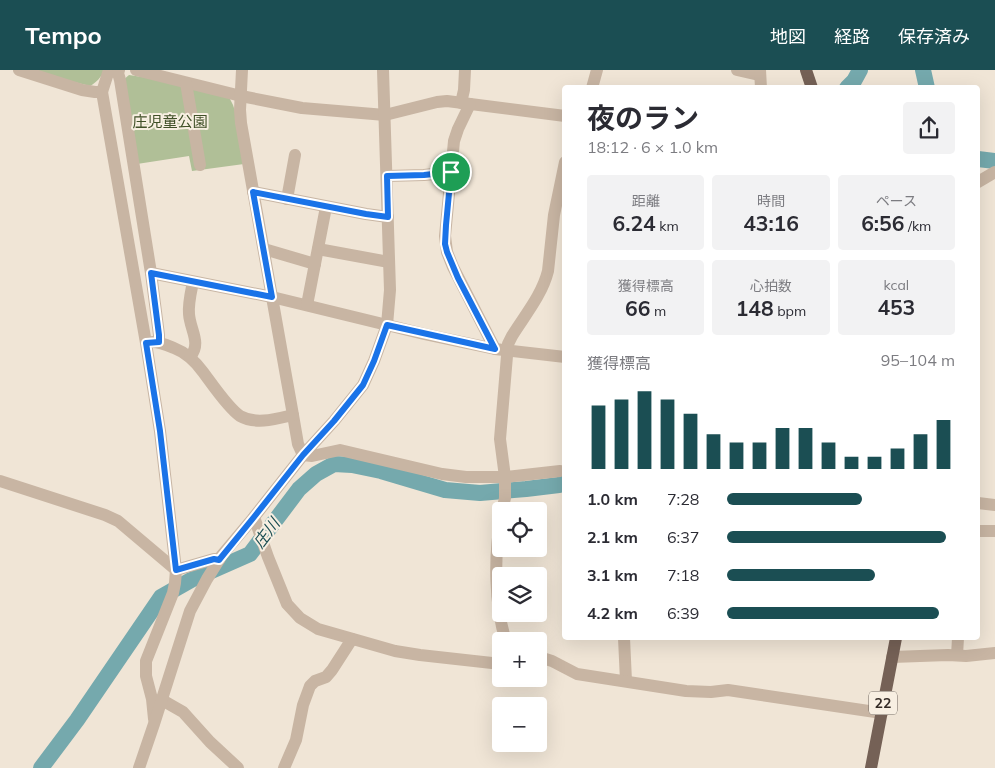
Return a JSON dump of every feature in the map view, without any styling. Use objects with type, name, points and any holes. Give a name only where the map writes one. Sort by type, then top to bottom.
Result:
[{"type":"main road","points":[[806,70],[810,85]]},
{"type":"main road","name":"22","points":[[871,768],[896,640]]},
{"type":"street","points":[[19,70],[82,90],[102,92]]},
{"type":"street","points":[[109,70],[102,92],[153,342],[160,431],[176,570],[173,593],[146,661],[146,676],[152,699],[154,724],[148,768]]},
{"type":"street","points":[[119,70],[159,335],[153,342]]},
{"type":"street","points":[[136,70],[241,96],[302,108],[385,115],[446,101],[562,116]]},
{"type":"street","points":[[242,70],[241,123],[298,444],[303,455]]},
{"type":"street","points":[[139,768],[190,611],[207,579],[219,560],[303,455],[363,385],[387,325],[390,290],[383,70]]},
{"type":"street","points":[[465,70],[464,90],[466,104],[454,147],[445,244],[458,278],[501,350],[500,439],[505,477],[504,502]]},
{"type":"street","points":[[593,85],[597,70]]},
{"type":"street","points":[[737,70],[760,77]]},
{"type":"street","points":[[186,83],[200,165]]},
{"type":"street","points":[[105,111],[108,105],[114,103],[119,103],[125,108]]},
{"type":"street","points":[[287,199],[295,155]]},
{"type":"street","points":[[387,176],[451,172]]},
{"type":"street","points":[[980,181],[995,172]]},
{"type":"street","points":[[501,350],[508,344],[546,280],[554,215],[562,176]]},
{"type":"street","points":[[253,192],[388,217]]},
{"type":"street","points":[[307,305],[326,207]]},
{"type":"street","points":[[264,249],[315,264]]},
{"type":"street","points":[[318,249],[389,262]]},
{"type":"street","points":[[151,273],[272,297],[501,350],[562,357]]},
{"type":"street","points":[[190,357],[196,344],[189,314],[193,282]]},
{"type":"street","points":[[153,342],[180,351],[190,357],[228,404],[241,416],[268,421],[293,415]]},
{"type":"street","points":[[303,455],[312,456],[340,450],[442,474],[466,477],[505,477],[560,471]]},
{"type":"street","points":[[0,482],[105,515],[118,521],[176,570]]},
{"type":"street","points":[[980,503],[995,505]]},
{"type":"street","points":[[254,517],[287,604],[300,618],[318,629],[395,651],[492,663]]},
{"type":"street","points":[[980,531],[995,531]]},
{"type":"street","points":[[497,557],[497,590],[503,632]]},
{"type":"street","points":[[176,570],[214,559],[219,560]]},
{"type":"street","points":[[284,768],[296,740],[303,705],[310,686],[315,681],[326,677],[352,639]]},
{"type":"street","points":[[624,640],[626,682]]},
{"type":"street","points":[[957,655],[958,640]]},
{"type":"street","points":[[892,657],[966,656],[995,653]]},
{"type":"street","points":[[547,659],[577,674],[626,682],[686,691],[711,692],[728,690],[882,713]]},
{"type":"street","points":[[162,700],[183,712],[210,742],[238,768]]},
{"type":"green space","points":[[26,70],[105,70],[99,79],[90,86]]},
{"type":"green space","name":"庄児童公園","points":[[129,75],[229,97],[235,111],[244,164],[192,171],[189,156],[137,164],[122,81]]},
{"type":"waterway","name":"庄川","points":[[850,85],[860,70]]},
{"type":"waterway","name":"庄川","points":[[923,70],[926,85]]},
{"type":"waterway","name":"庄川","points":[[980,159],[995,161]]},
{"type":"waterway","name":"庄川","points":[[41,768],[77,720],[161,597],[191,580],[250,554],[299,489],[316,474],[334,464],[352,465],[381,471],[445,490],[480,493],[562,484]]},
{"type":"route","points":[[451,172],[445,244],[458,278],[495,349],[387,325],[363,385],[287,474],[219,560],[214,559],[176,570],[160,431],[146,343],[159,342],[151,273],[272,297],[253,192],[388,217],[387,176],[451,172]]}]
